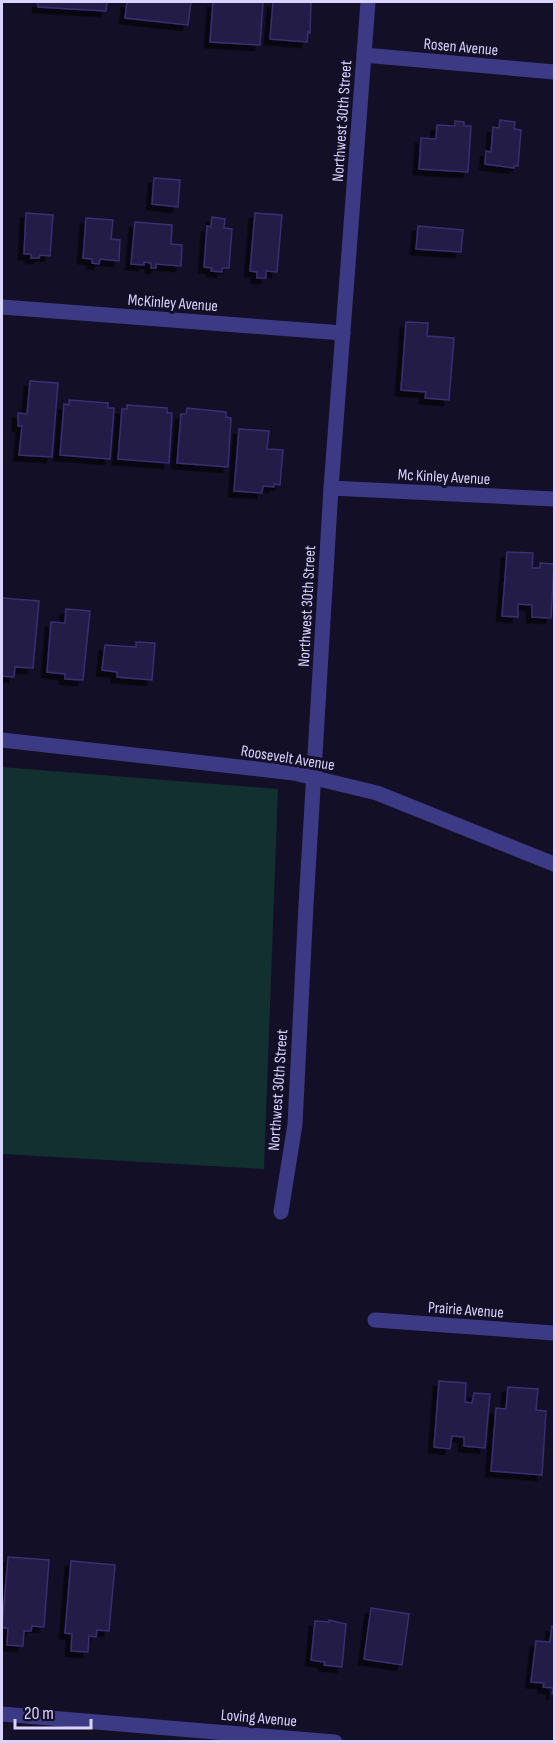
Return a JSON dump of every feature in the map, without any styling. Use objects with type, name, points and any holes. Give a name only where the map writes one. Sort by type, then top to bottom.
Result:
[{"type":"street","name":"Northwest 30th Street","points":[[281,1212],[295,1124],[331,488],[368,2]]},
{"type":"street","name":"Rosen Avenue","points":[[364,55],[555,72]]},
{"type":"street","name":"McKinley Avenue","points":[[2,308],[343,333]]},
{"type":"street","name":"Mc Kinley Avenue","points":[[331,488],[555,499]]},
{"type":"street","name":"Roosevelt Avenue","points":[[2,740],[294,773],[377,793],[555,864]]},
{"type":"street","name":"Prairie Avenue","points":[[375,1320],[555,1334]]},
{"type":"street","name":"Loving Avenue","points":[[2,1714],[335,1742]]},
{"type":"green space","points":[[2,767],[278,789],[264,1169],[2,1154]]},
{"type":"building","points":[[38,2],[107,2],[106,11],[38,7]]},
{"type":"building","points":[[127,2],[191,2],[188,25],[125,18]]},
{"type":"building","points":[[213,2],[263,2],[260,45],[210,42]]},
{"type":"building","points":[[273,2],[311,2],[310,33],[308,32],[307,42],[270,39]]},
{"type":"building","points":[[500,120],[515,122],[514,129],[521,130],[518,166],[514,168],[485,164],[486,151],[491,152],[493,127],[499,128]]},
{"type":"building","points":[[455,121],[464,122],[464,126],[471,126],[468,172],[419,169],[421,138],[436,139],[437,125],[455,126]]},
{"type":"building","points":[[154,178],[180,180],[178,207],[152,204]]},
{"type":"building","points":[[26,213],[53,215],[50,256],[40,255],[39,258],[31,258],[31,254],[24,254]]},
{"type":"building","points":[[255,213],[282,215],[277,272],[266,271],[266,278],[257,278],[257,272],[250,271]]},
{"type":"building","points":[[212,217],[225,219],[224,228],[232,229],[229,268],[222,268],[222,272],[211,271],[212,268],[204,267],[207,226],[211,227]]},
{"type":"building","points":[[86,218],[113,220],[111,239],[120,240],[119,261],[100,259],[99,264],[92,263],[92,259],[83,258]]},
{"type":"building","points":[[135,222],[172,225],[171,244],[182,245],[181,266],[156,264],[156,268],[151,268],[151,263],[131,264]]},
{"type":"building","points":[[418,226],[463,230],[461,252],[416,249]]},
{"type":"building","points":[[406,322],[428,323],[427,336],[454,338],[449,400],[425,398],[426,392],[401,390]]},
{"type":"building","points":[[30,381],[58,383],[52,457],[19,455],[22,426],[18,426],[18,413],[27,414]]},
{"type":"building","points":[[69,400],[108,403],[108,408],[114,408],[110,459],[60,455],[64,404],[69,405]]},
{"type":"building","points":[[127,405],[167,408],[167,413],[172,413],[169,463],[118,459],[122,409],[127,409]]},
{"type":"building","points":[[187,408],[226,412],[226,417],[231,418],[228,467],[177,463],[181,414],[186,414]]},
{"type":"building","points":[[239,429],[269,431],[267,449],[283,450],[280,485],[263,486],[262,493],[234,491]]},
{"type":"building","points":[[507,552],[533,553],[532,568],[540,568],[540,563],[554,564],[551,618],[532,617],[532,605],[518,604],[518,617],[502,616]]},
{"type":"building","points":[[2,598],[39,601],[33,668],[15,667],[14,677],[2,676]]},
{"type":"building","points":[[66,609],[90,611],[83,680],[65,679],[65,674],[47,672],[51,622],[65,623]]},
{"type":"building","points":[[136,642],[155,643],[152,680],[117,677],[117,672],[102,670],[105,645],[136,647]]},
{"type":"building","points":[[439,1381],[466,1383],[465,1402],[472,1403],[474,1393],[490,1394],[485,1448],[464,1446],[464,1437],[452,1436],[450,1449],[434,1447]]},
{"type":"building","points":[[508,1387],[538,1389],[536,1410],[546,1411],[542,1475],[491,1471],[496,1408],[506,1409]]},
{"type":"building","points":[[8,1557],[49,1560],[44,1627],[32,1626],[31,1631],[24,1631],[23,1646],[7,1645],[8,1628],[2,1628]]},
{"type":"building","points":[[71,1561],[115,1565],[109,1631],[97,1630],[96,1637],[89,1636],[88,1652],[71,1651],[72,1634],[65,1633]]},
{"type":"building","points":[[371,1608],[409,1614],[402,1665],[364,1659]]},
{"type":"building","points":[[329,1620],[346,1624],[342,1667],[324,1665],[325,1662],[311,1660],[315,1621],[329,1622]]},
{"type":"building","points":[[552,1626],[554,1627],[554,1694],[552,1694],[553,1688],[543,1687],[544,1683],[531,1682],[536,1641],[550,1642]]}]
